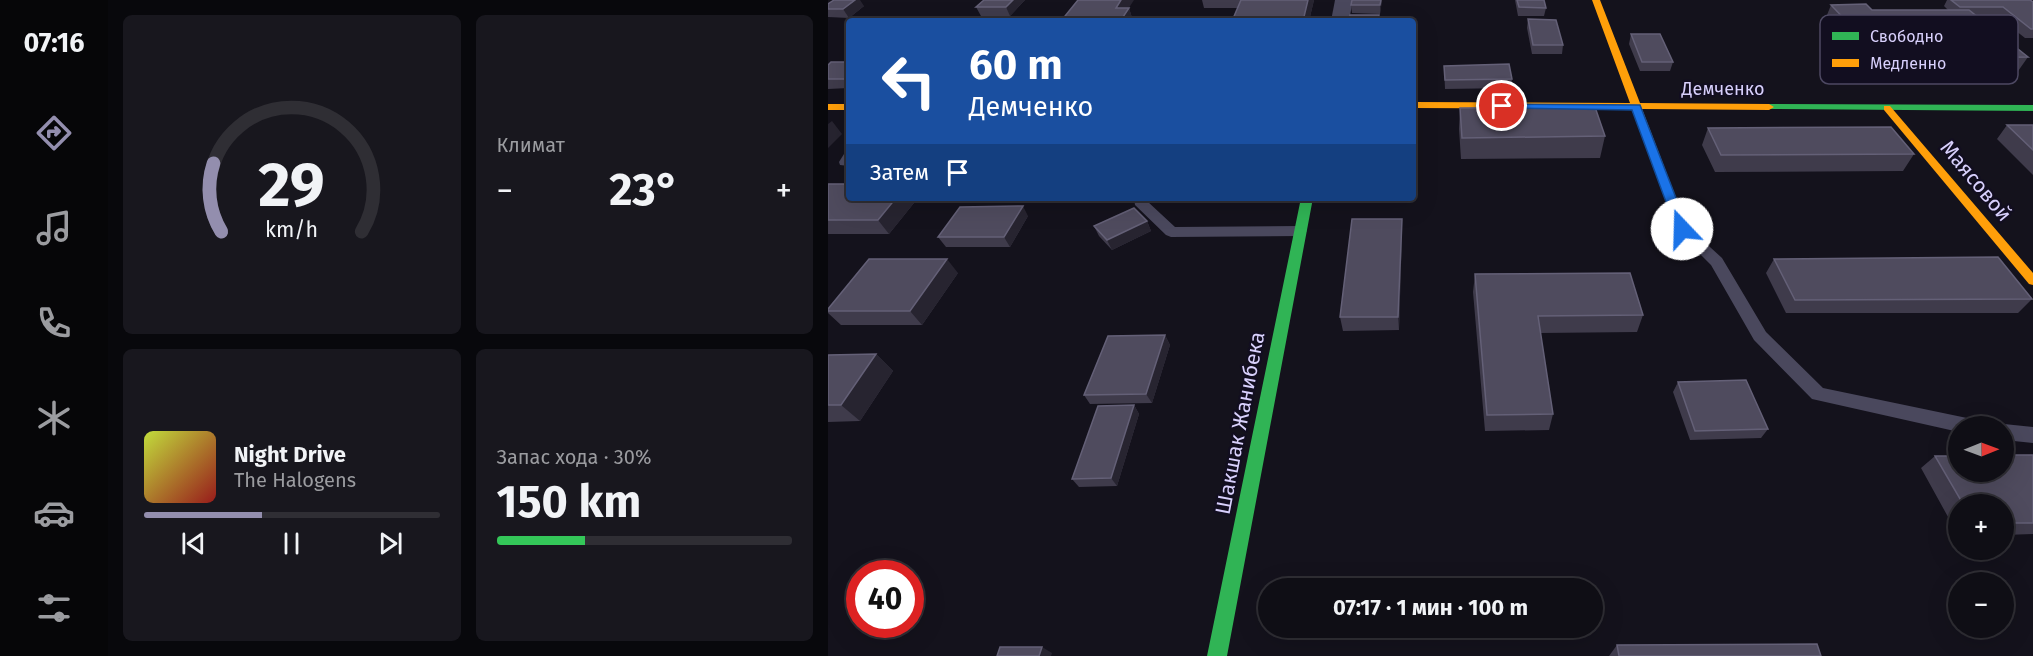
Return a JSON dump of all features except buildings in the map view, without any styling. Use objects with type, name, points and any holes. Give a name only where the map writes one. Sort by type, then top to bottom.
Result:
[{"type":"street","points":[[1341,18],[1344,0]]},
{"type":"street","points":[[1596,0],[1682,229]]},
{"type":"street","name":"Демченко","points":[[1416,105],[2033,108]]},
{"type":"street","points":[[828,107],[846,107]]},
{"type":"street","name":"Маясовой","points":[[1887,108],[2033,281]]},
{"type":"street","name":"Шакшак Жанибека","points":[[1217,656],[1305,201]]},
{"type":"lane","points":[[1140,201],[1171,232],[1300,231]]},
{"type":"lane","points":[[1682,229],[1717,262],[1760,336],[1818,394],[1948,422]]},
{"type":"lane","points":[[2014,433],[2033,435]]},
{"type":"traffic: fast","points":[[1769,107],[2033,108]]},
{"type":"traffic: fast","points":[[1217,656],[1306,201]]},
{"type":"traffic: slow","points":[[1596,0],[1682,229]]},
{"type":"traffic: slow","points":[[1416,105],[1769,107]]},
{"type":"traffic: slow","points":[[828,107],[846,107]]},
{"type":"traffic: slow","points":[[1887,108],[2033,281]]},
{"type":"route","points":[[1502,106],[1636,107],[1682,229]]}]
